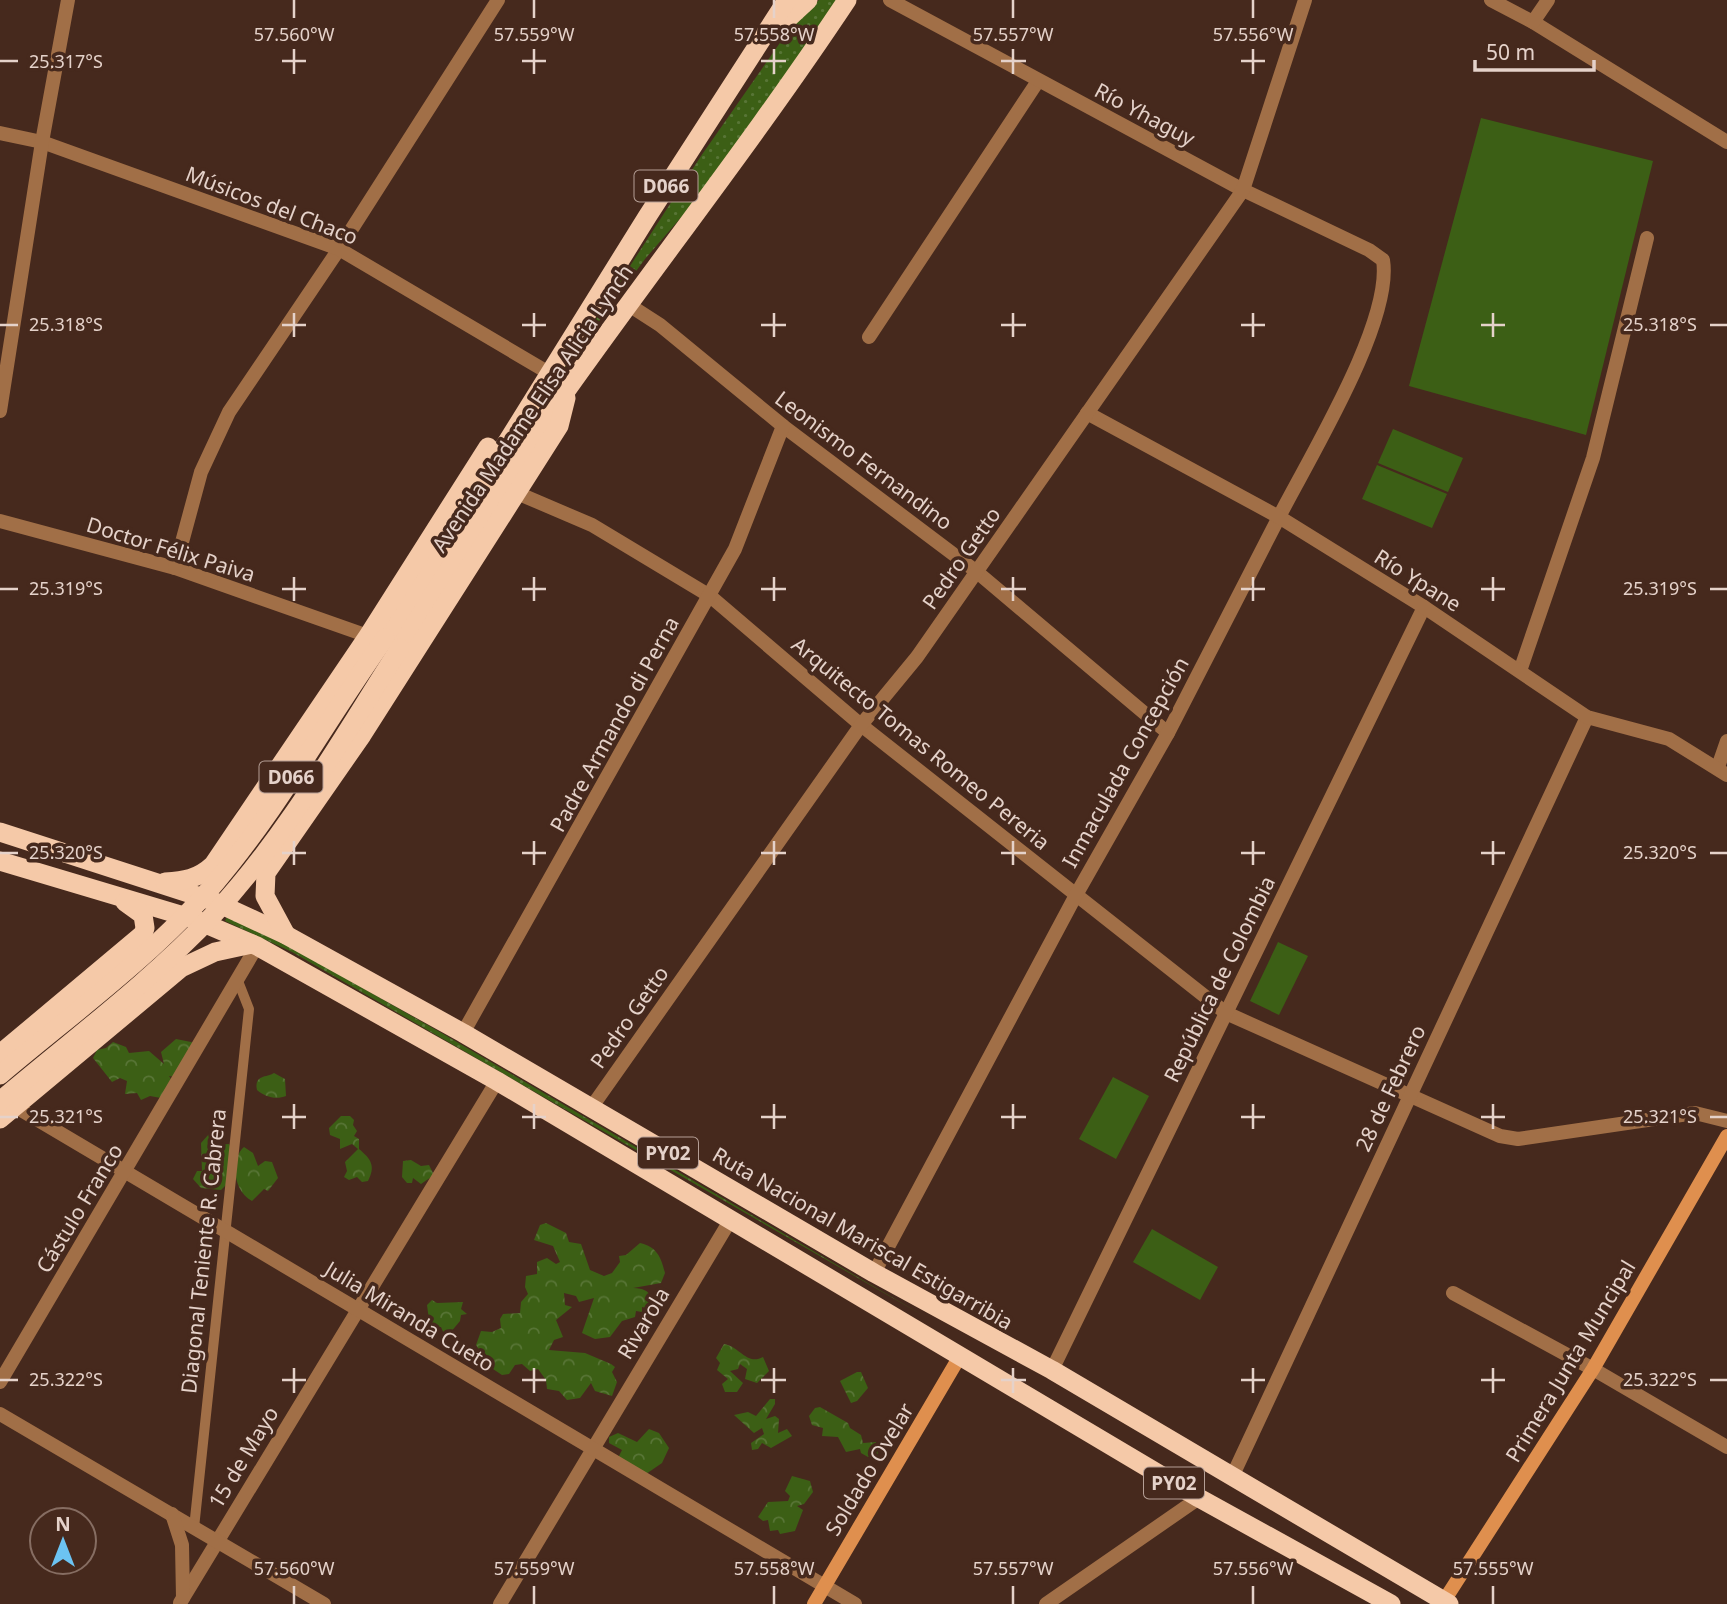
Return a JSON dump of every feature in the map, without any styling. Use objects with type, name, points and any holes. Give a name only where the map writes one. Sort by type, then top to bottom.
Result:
[{"type":"highway","name":"Avenida Madame Elisa Alicia Lynch","points":[[202,911],[214,884],[252,835],[384,641],[701,131],[787,0]]},
{"type":"highway","points":[[701,131],[719,115],[786,18],[808,0]]},
{"type":"highway","name":"Avenida Madame Elisa Alicia Lynch","points":[[384,641],[501,485],[567,390],[788,89],[847,0]]},
{"type":"highway","points":[[286,935],[265,896],[267,873],[362,735],[559,426],[567,390]]},
{"type":"highway","points":[[153,882],[188,880],[202,875],[213,865],[384,641]]},
{"type":"highway","name":"PY02","points":[[0,832],[153,882],[255,945],[497,1081],[1199,1498],[1391,1604]]},
{"type":"highway","name":"PY02","points":[[0,861],[105,891],[202,911]]},
{"type":"highway","points":[[0,1054],[143,934],[143,915],[105,891]]},
{"type":"highway","name":"Ruta Nacional Mariscal Estigarribia","points":[[202,911],[286,935],[463,1033],[874,1273],[1052,1370],[1445,1603]]},
{"type":"highway","name":"D066","points":[[0,1075],[202,911]]},
{"type":"highway","name":"D066","points":[[8,1104],[150,974],[202,911]]},
{"type":"highway","points":[[0,1119],[8,1104],[181,968],[215,953],[255,945]]},
{"type":"highway","points":[[998,1377],[1013,1349]]},
{"type":"main road","name":"Primera Junta Muncipal","points":[[1445,1603],[1593,1369],[1727,1136]]},
{"type":"main road","name":"Soldado Ovelar","points":[[814,1604],[960,1356]]},
{"type":"street","points":[[0,411],[42,142],[68,0]]},
{"type":"street","points":[[175,568],[212,445],[229,412],[339,249],[498,0]]},
{"type":"street","name":"Río Yhaguy","points":[[890,0],[1243,190],[1369,250],[1383,260]]},
{"type":"street","name":"Pedro Getto","points":[[591,1108],[861,725],[917,657],[1243,190],[1305,0]]},
{"type":"street","points":[[1491,0],[1533,22],[1727,142]]},
{"type":"street","points":[[1533,22],[1548,0]]},
{"type":"street","points":[[869,337],[1038,81]]},
{"type":"street","name":"Músicos del Chaco","points":[[0,133],[42,142],[339,249],[547,376]]},
{"type":"street","points":[[1520,671],[1593,458],[1647,238]]},
{"type":"street","name":"Inmaculada Concepción","points":[[874,1273],[1076,895],[1168,733],[1364,351],[1384,288],[1383,260]]},
{"type":"street","name":"Leonismo Fernandino","points":[[629,305],[660,325],[783,426],[977,572],[1168,733]]},
{"type":"street","name":"Río Ypane","points":[[1087,413],[1279,517],[1424,607],[1587,717],[1669,738],[1723,771]]},
{"type":"street","name":"Padre Armando di Perna","points":[[463,1033],[735,550],[783,426]]},
{"type":"street","name":"Arquitecto Tomas Romeo Pereria","points":[[517,493],[592,525],[710,596],[861,725],[1226,1013],[1500,1136],[1518,1139],[1695,1113],[1727,1121]]},
{"type":"street","name":"Doctor Félix Paiva","points":[[0,521],[175,568],[384,641]]},
{"type":"street","name":"República de Colombia","points":[[1052,1370],[1424,607]]},
{"type":"street","name":"28 de Febrero","points":[[1232,1477],[1587,717]]},
{"type":"street","points":[[1723,771],[1727,741]]},
{"type":"street","name":"Cástulo Franco","points":[[0,1382],[238,981],[255,945]]},
{"type":"street","name":"Diagonal Teniente R. Cabrera","points":[[194,1528],[249,1009],[238,981]]},
{"type":"street","name":"15 de Mayo","points":[[182,1602],[216,1541],[497,1081]]},
{"type":"street","name":"Julia Miranda Cueto","points":[[8,1104],[855,1604]]},
{"type":"street","name":"Rivarola","points":[[500,1604],[731,1219]]},
{"type":"street","points":[[1452,1293],[1593,1369],[1727,1447]]},
{"type":"street","points":[[0,1414],[324,1604]]},
{"type":"street","points":[[1046,1604],[1199,1498]]},
{"type":"street","points":[[172,1514],[182,1545],[182,1602]]},
{"type":"green space","points":[[819,0],[837,0],[723,169],[645,259],[561,373],[701,156],[791,27]]},
{"type":"green space","points":[[1481,118],[1653,161],[1586,435],[1409,386]]},
{"type":"green space","points":[[1393,429],[1463,458],[1448,492],[1378,463]]},
{"type":"green space","points":[[1377,465],[1447,494],[1432,528],[1362,499]]},
{"type":"green space","points":[[227,917],[294,949],[445,1035],[924,1316],[292,952],[225,921]]},
{"type":"green space","points":[[1278,942],[1308,956],[1279,1015],[1250,1001]]},
{"type":"green space","points":[[176,1039],[196,1043],[175,1077],[169,1076],[171,1079],[161,1098],[150,1096],[141,1100],[137,1093],[125,1094],[127,1081],[120,1078],[112,1082],[93,1058],[97,1050],[106,1048],[113,1042],[126,1047],[129,1053],[149,1051],[164,1064],[161,1052]]},
{"type":"green space","points":[[274,1073],[285,1079],[286,1096],[271,1097],[257,1090],[259,1079]]},
{"type":"green space","points":[[1113,1077],[1149,1096],[1116,1159],[1079,1139]]},
{"type":"green space","points":[[341,1116],[350,1116],[354,1120],[353,1125],[357,1131],[354,1136],[359,1139],[359,1149],[371,1163],[372,1171],[368,1181],[362,1182],[357,1177],[349,1180],[344,1177],[347,1171],[345,1162],[358,1149],[352,1144],[340,1149],[340,1139],[330,1135],[329,1128]]},
{"type":"green space","points":[[209,1134],[217,1137],[216,1145],[229,1144],[231,1148],[226,1185],[221,1190],[201,1188],[193,1179],[197,1171],[202,1171],[201,1143]]},
{"type":"green space","points":[[244,1147],[253,1153],[258,1166],[265,1161],[272,1162],[278,1178],[268,1191],[264,1189],[252,1201],[241,1191],[236,1176],[236,1160]]},
{"type":"green space","points":[[411,1160],[421,1166],[429,1165],[434,1175],[421,1184],[413,1178],[412,1183],[407,1183],[402,1177],[403,1161]]},
{"type":"green space","points":[[546,1223],[566,1233],[569,1242],[581,1244],[590,1270],[604,1276],[612,1273],[620,1262],[619,1256],[626,1255],[640,1243],[654,1250],[662,1262],[665,1273],[661,1283],[633,1288],[648,1292],[660,1307],[659,1311],[642,1307],[642,1312],[636,1311],[635,1317],[622,1321],[610,1337],[595,1339],[582,1333],[594,1298],[579,1302],[576,1296],[564,1293],[565,1305],[572,1307],[556,1320],[563,1337],[554,1340],[549,1350],[585,1353],[611,1364],[615,1367],[612,1372],[617,1382],[612,1396],[595,1391],[591,1383],[580,1398],[567,1400],[559,1391],[547,1389],[546,1380],[538,1369],[530,1371],[522,1364],[515,1365],[509,1374],[502,1375],[487,1365],[486,1359],[479,1353],[476,1345],[481,1331],[492,1332],[501,1328],[500,1319],[503,1314],[520,1313],[521,1302],[528,1294],[525,1287],[526,1276],[537,1274],[537,1262],[547,1258],[556,1264],[560,1262],[553,1246],[534,1240],[540,1225]]},
{"type":"green space","points":[[1152,1229],[1218,1267],[1200,1300],[1133,1262]]},
{"type":"green space","points":[[432,1300],[437,1303],[463,1302],[461,1309],[467,1314],[461,1315],[460,1321],[450,1333],[444,1334],[441,1327],[430,1327],[427,1305]]},
{"type":"green space","points":[[724,1344],[752,1359],[763,1357],[769,1371],[757,1383],[745,1379],[747,1369],[740,1364],[738,1369],[730,1371],[743,1383],[737,1392],[725,1392],[722,1384],[728,1379],[717,1370],[720,1363],[716,1358]]},
{"type":"green space","points":[[861,1372],[868,1388],[857,1401],[851,1403],[840,1381]]},
{"type":"green space","points":[[770,1399],[775,1399],[775,1404],[766,1419],[775,1416],[779,1419],[778,1433],[787,1429],[792,1436],[771,1448],[762,1443],[758,1449],[752,1450],[751,1443],[764,1434],[762,1428],[754,1433],[734,1415],[748,1412],[756,1416]]},
{"type":"green space","points":[[820,1407],[848,1423],[850,1428],[861,1435],[863,1443],[876,1442],[878,1455],[868,1457],[861,1453],[860,1449],[846,1452],[838,1437],[822,1436],[823,1428],[812,1425],[809,1416],[815,1408]]},
{"type":"green space","points":[[649,1429],[659,1433],[669,1448],[662,1463],[646,1474],[618,1458],[622,1450],[609,1443],[609,1437],[618,1433],[637,1442]]},
{"type":"green space","points":[[792,1476],[810,1481],[813,1492],[804,1504],[797,1506],[803,1510],[795,1531],[780,1534],[778,1530],[770,1531],[768,1520],[763,1521],[758,1517],[768,1502],[788,1501],[790,1496],[785,1491]]}]
